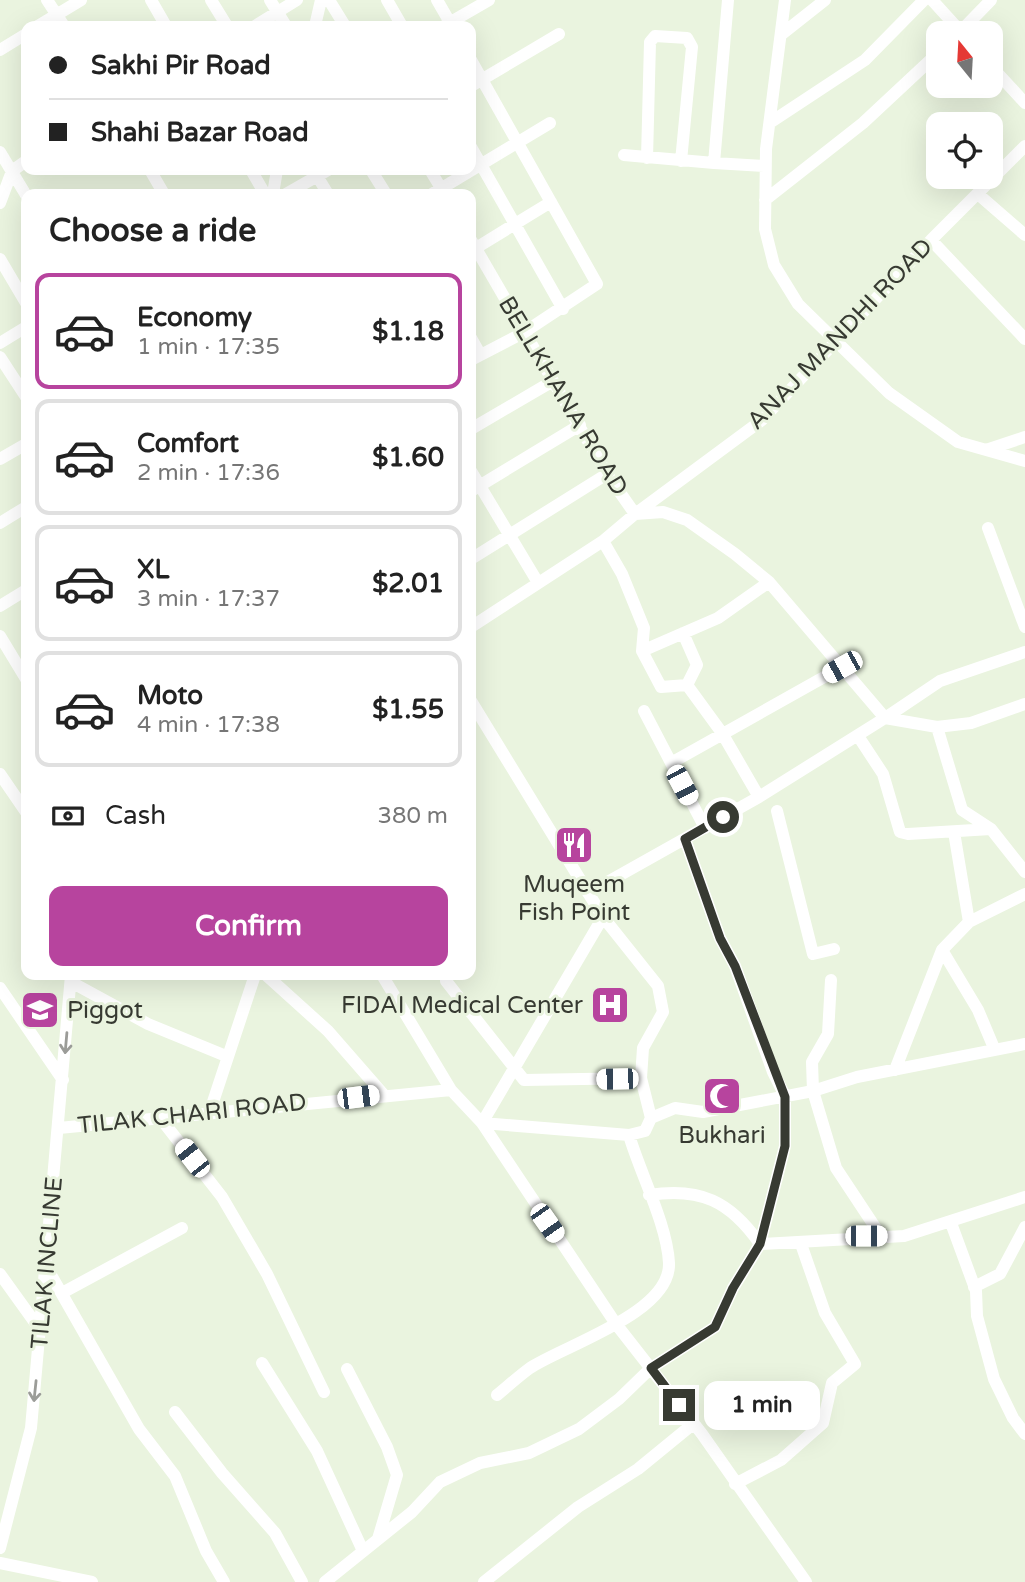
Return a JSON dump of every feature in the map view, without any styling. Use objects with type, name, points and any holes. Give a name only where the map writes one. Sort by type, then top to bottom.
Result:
[{"type":"street","points":[[47,0],[60,21],[81,0]]},
{"type":"street","points":[[151,0],[163,21]]},
{"type":"street","points":[[211,0],[224,21]]},
{"type":"street","points":[[270,0],[283,21]]},
{"type":"street","points":[[263,21],[298,0]]},
{"type":"street","points":[[316,21],[321,0]]},
{"type":"street","points":[[329,0],[342,21]]},
{"type":"street","points":[[387,0],[398,21]]},
{"type":"street","points":[[437,0],[447,21]]},
{"type":"street","points":[[714,163],[729,0]]},
{"type":"street","points":[[785,0],[765,166],[765,229],[774,265],[798,303],[834,342],[889,393],[958,442],[1025,461]]},
{"type":"street","points":[[782,34],[825,0]]},
{"type":"street","points":[[771,122],[865,60],[924,0]]},
{"type":"street","points":[[932,0],[950,21]]},
{"type":"street","points":[[972,21],[991,0]]},
{"type":"street","points":[[455,21],[485,1]]},
{"type":"street","points":[[476,357],[563,309],[597,284],[518,142],[476,82],[559,34]]},
{"type":"street","points":[[647,158],[650,42],[655,36],[687,38],[692,47],[681,161]]},
{"type":"street","points":[[0,50],[21,37]]},
{"type":"street","points":[[765,200],[863,123],[926,64]]},
{"type":"street","points":[[1003,79],[1025,103]]},
{"type":"street","points":[[476,168],[550,123]]},
{"type":"street","name":"ANAJ MANDHI ROAD","points":[[476,624],[537,581],[603,541],[635,514],[762,420],[931,240],[979,195],[1025,146]]},
{"type":"street","points":[[0,152],[22,189]]},
{"type":"street","points":[[624,155],[765,166]]},
{"type":"street","points":[[476,156],[563,309]]},
{"type":"street","points":[[0,203],[12,171],[21,165]]},
{"type":"street","points":[[294,189],[314,175]]},
{"type":"street","points":[[445,189],[466,175]]},
{"type":"street","points":[[979,195],[1025,235]]},
{"type":"street","points":[[476,244],[551,202]]},
{"type":"street","points":[[931,240],[1025,339]]},
{"type":"street","name":"BELLKHANA ROAD","points":[[476,253],[607,474],[635,514]]},
{"type":"street","points":[[0,259],[21,295]]},
{"type":"street","points":[[0,343],[21,330]]},
{"type":"street","points":[[0,357],[21,390]]},
{"type":"street","points":[[14,379],[21,374]]},
{"type":"street","points":[[476,426],[553,381]]},
{"type":"street","points":[[476,488],[580,425]]},
{"type":"street","points":[[985,450],[1025,437]]},
{"type":"street","points":[[0,459],[21,447]]},
{"type":"street","points":[[476,556],[607,474]]},
{"type":"street","points":[[476,490],[509,535],[537,581]]},
{"type":"street","points":[[0,523],[21,510]]},
{"type":"street","points":[[635,514],[663,512],[687,520],[769,582],[885,718],[937,727],[971,723],[1025,704]]},
{"type":"street","points":[[988,528],[1025,627]]},
{"type":"street","points":[[603,541],[622,573],[644,628],[642,651],[661,687],[687,685]]},
{"type":"street","points":[[642,651],[718,618],[769,582]]},
{"type":"street","points":[[0,606],[21,593]]},
{"type":"street","points":[[683,633],[696,665],[687,685]]},
{"type":"street","points":[[0,636],[4,651],[21,673]]},
{"type":"street","points":[[588,893],[759,797],[940,681],[1025,652]]},
{"type":"street","points":[[671,763],[842,667]]},
{"type":"street","points":[[687,685],[722,733],[759,797]]},
{"type":"street","points":[[476,709],[603,917],[658,986],[663,1012],[643,1048],[641,1078],[651,1118],[645,1131],[629,1135],[482,1123]]},
{"type":"street","points":[[644,711],[705,828]]},
{"type":"street","points":[[937,727],[962,810],[991,829],[1025,872]]},
{"type":"street","points":[[858,736],[883,774],[901,832],[991,829]]},
{"type":"street","points":[[0,774],[21,805]]},
{"type":"street","points":[[778,811],[813,954],[834,948]]},
{"type":"street","points":[[954,832],[969,922]]},
{"type":"street","points":[[325,1582],[412,1512],[440,1482],[480,1463],[529,1453],[579,1429],[619,1399],[651,1368],[715,1327],[733,1288],[760,1244],[785,1146],[785,1097],[735,966],[720,938],[685,839]]},
{"type":"street","points":[[895,1070],[942,950],[969,922],[1025,894]]},
{"type":"street","points":[[482,1123],[603,917]]},
{"type":"street","points":[[942,950],[978,1010],[994,1048]]},
{"type":"street","name":"TILAK INCLINE","points":[[0,1548],[5,1505],[31,1428],[71,980]]},
{"type":"street","points":[[74,980],[148,1024],[226,1056]]},
{"type":"street","points":[[209,1114],[252,980]]},
{"type":"street","points":[[272,980],[328,1031],[383,1094]]},
{"type":"street","points":[[385,980],[451,1090],[482,1123],[616,1324],[693,1424],[806,1582]]},
{"type":"street","points":[[446,980],[524,1080],[641,1078]]},
{"type":"street","points":[[831,980],[828,1034],[812,1062],[813,1091],[836,1168],[881,1236]]},
{"type":"street","points":[[0,988],[62,1080]]},
{"type":"street","points":[[651,1118],[675,1108],[703,1112],[785,1097],[857,1077],[1025,1044]]},
{"type":"street","name":"TILAK CHARI ROAD","points":[[59,1128],[383,1094],[451,1090]]},
{"type":"street","points":[[161,1119],[222,1196],[267,1274],[324,1392]]},
{"type":"street","points":[[497,1395],[530,1368],[628,1317],[665,1285],[669,1263],[629,1135]]},
{"type":"street","points":[[649,1195],[678,1190],[703,1195],[745,1222],[760,1244]]},
{"type":"street","points":[[760,1244],[801,1244],[904,1236],[1025,1197]]},
{"type":"street","points":[[951,1223],[974,1287],[977,1316],[994,1379],[1013,1418],[1025,1434]]},
{"type":"street","points":[[974,1287],[1000,1274],[1025,1227]]},
{"type":"street","points":[[62,1293],[182,1228]]},
{"type":"street","points":[[735,1484],[781,1460],[823,1423],[832,1383],[855,1364],[825,1313],[801,1244]]},
{"type":"street","points":[[47,1268],[139,1429],[176,1476],[206,1551],[224,1582]]},
{"type":"street","points":[[0,1275],[41,1331]]},
{"type":"street","points":[[262,1363],[317,1451],[363,1551]]},
{"type":"street","points":[[348,1369],[387,1447],[397,1475],[378,1539]]},
{"type":"street","points":[[175,1412],[222,1473],[275,1532],[302,1582]]},
{"type":"street","points":[[484,1582],[578,1507],[638,1469],[693,1424]]},
{"type":"street","points":[[0,1563],[92,1582]]},
{"type":"place","name":"Muqeem Fish Point","points":[[574,845]]},
{"type":"place","name":"FIDAI Medical Center","points":[[610,1005]]},
{"type":"place","name":"Piggot","points":[[40,1010]]},
{"type":"place","name":"Bukhari","points":[[722,1096]]},
{"type":"route","points":[[679,1405],[651,1368],[715,1327],[733,1288],[749,1266],[760,1244],[785,1146],[785,1097],[773,1072],[735,966],[720,938],[685,839],[723,817]]}]
